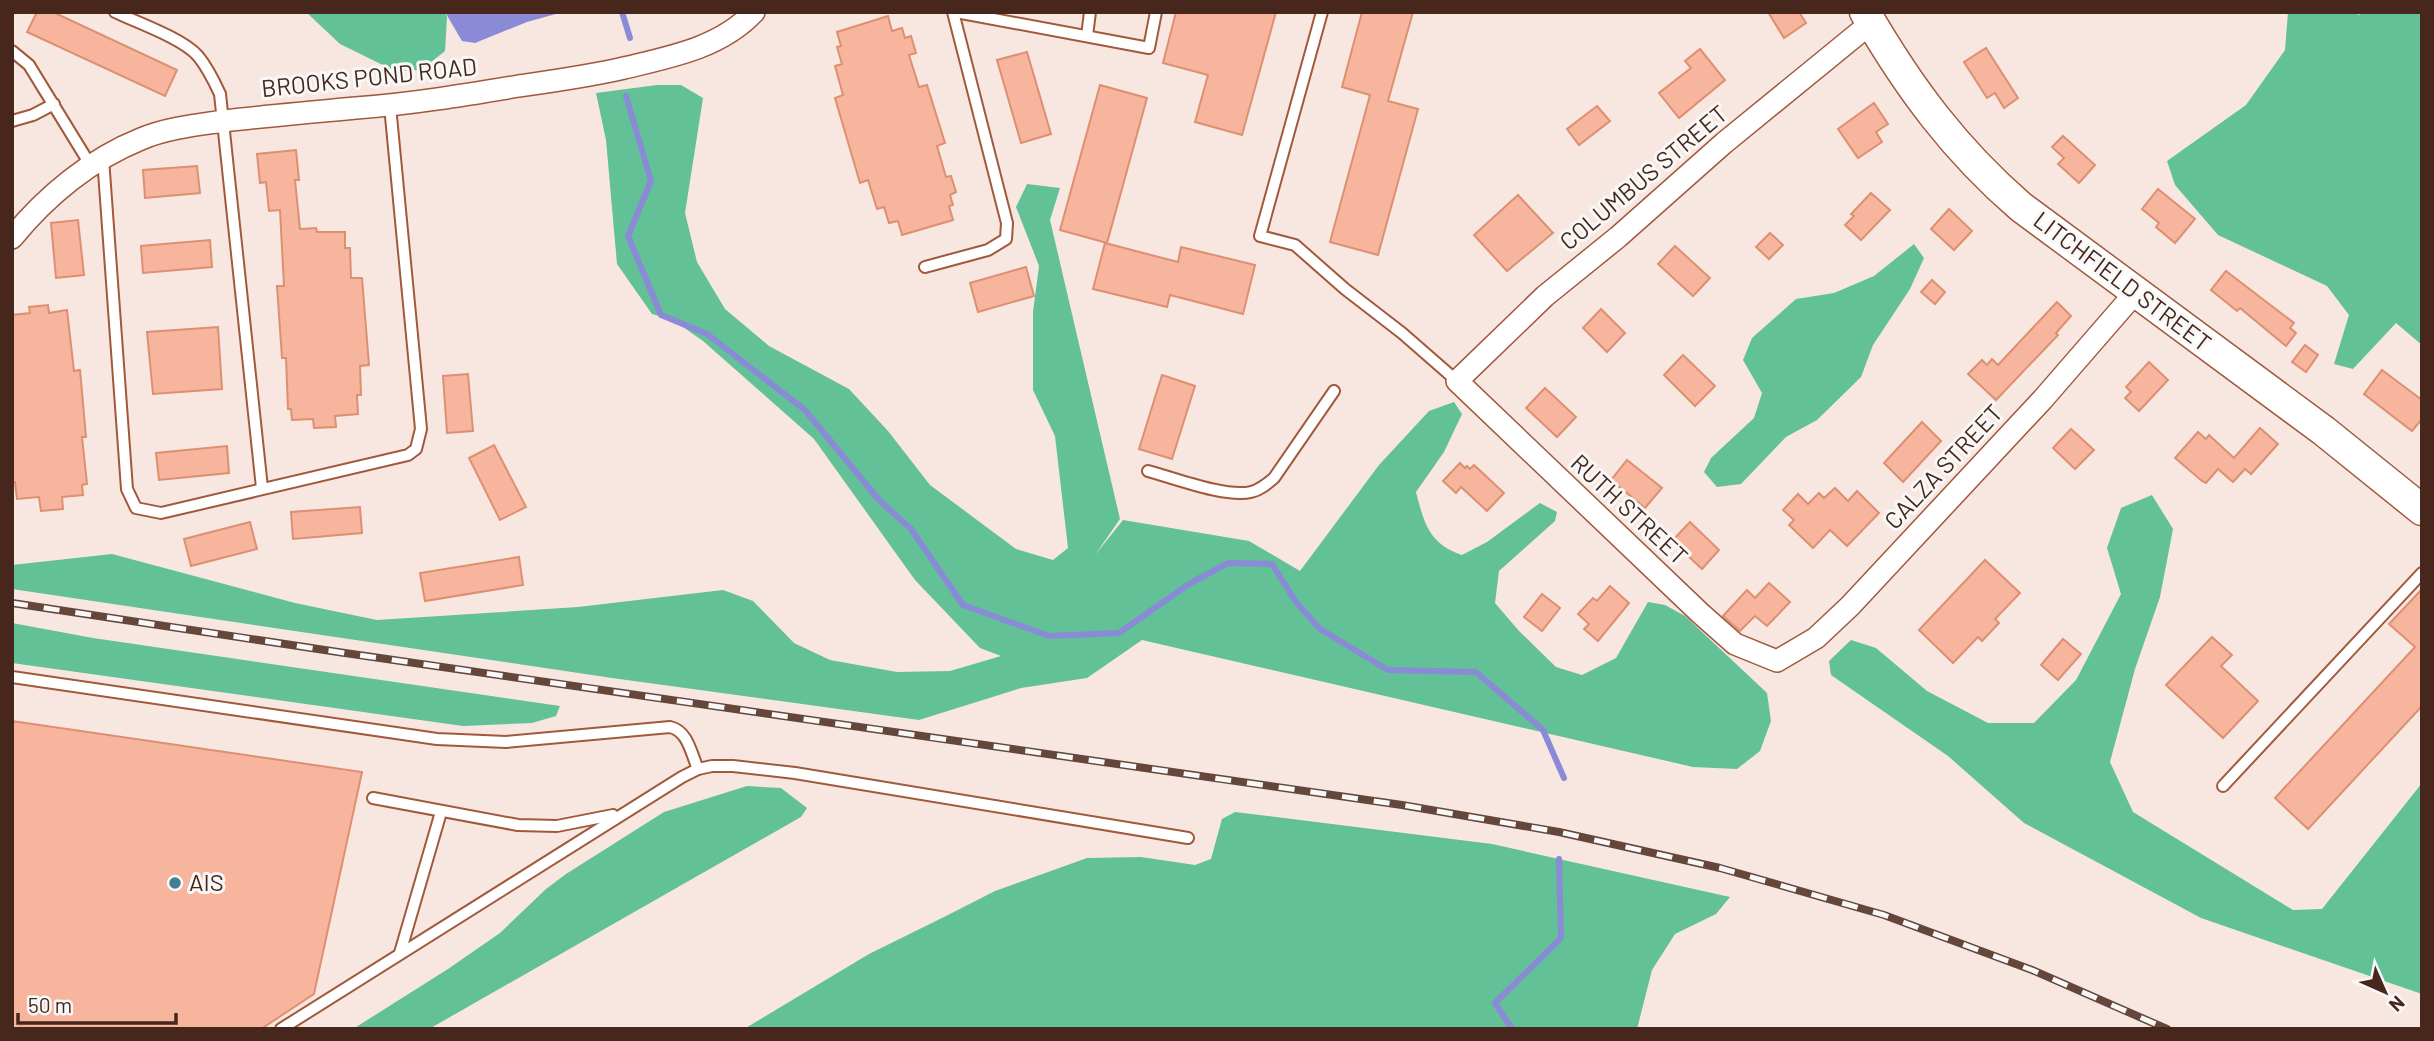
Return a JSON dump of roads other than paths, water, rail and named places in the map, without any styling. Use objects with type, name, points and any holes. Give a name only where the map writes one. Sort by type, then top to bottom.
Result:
[{"type":"main road","name":"LITCHFIELD STREET","points":[[1868,18],[1924,105],[1986,177],[2021,207],[2135,293],[2324,431],[2422,510]]},
{"type":"street","name":"BROOKS POND ROAD","points":[[12,238],[31,215],[69,181],[97,162],[142,138],[224,121],[415,104],[600,73],[679,54],[713,42],[745,22],[754,12]]},
{"type":"street","name":"COLUMBUS STREET","points":[[1457,381],[1545,296],[1618,237],[1868,18]]},
{"type":"street","name":"CALZA STREET","points":[[1777,660],[1816,638],[1850,606],[2043,400],[2135,293]]},
{"type":"street","name":"RUTH STREET","points":[[1457,381],[1735,644],[1777,660]]},
{"type":"lane","points":[[116,12],[175,40],[196,54],[211,75],[219,94],[262,488]]},
{"type":"lane","points":[[925,267],[988,250],[1006,239],[1007,223],[954,12],[1149,48],[1156,12]]},
{"type":"lane","points":[[1087,36],[1090,12]]},
{"type":"lane","points":[[1322,12],[1260,236],[1295,245],[1457,381]]},
{"type":"lane","points":[[12,51],[29,65],[97,162],[127,489],[136,508],[161,513],[408,455],[416,449],[421,429],[390,106]]},
{"type":"lane","points":[[12,121],[33,115],[54,104]]},
{"type":"lane","points":[[1148,471],[1228,492],[1245,493],[1260,489],[1274,478],[1334,391]]},
{"type":"lane","points":[[2223,786],[2422,573]]},
{"type":"lane","points":[[12,677],[473,742],[506,742],[670,727],[679,729],[684,734],[698,769]]},
{"type":"lane","points":[[281,1029],[623,813],[698,769],[712,766],[795,773],[1188,838]]},
{"type":"lane","points":[[373,798],[518,825],[557,826],[623,813]]},
{"type":"lane","points":[[400,953],[441,812]]},
{"type":"water","points":[[445,12],[563,12],[527,22],[475,43],[462,41]]},
{"type":"waterway","points":[[622,12],[630,38]]},
{"type":"waterway","points":[[626,96],[651,181],[628,236],[661,315],[707,334],[805,410],[879,500],[911,529],[963,605],[1049,636],[1119,633],[1189,584],[1228,563],[1272,564],[1296,602],[1320,629],[1388,670],[1476,672],[1543,730],[1564,778]]},
{"type":"waterway","points":[[1512,1029],[1495,1003],[1561,938],[1559,859]]},
{"type":"railway","points":[[12,603],[1402,805],[1559,832],[1720,868],[1884,915],[2032,970],[2167,1029]]},
{"type":"place","name":"AIS","points":[[175,883]]}]
